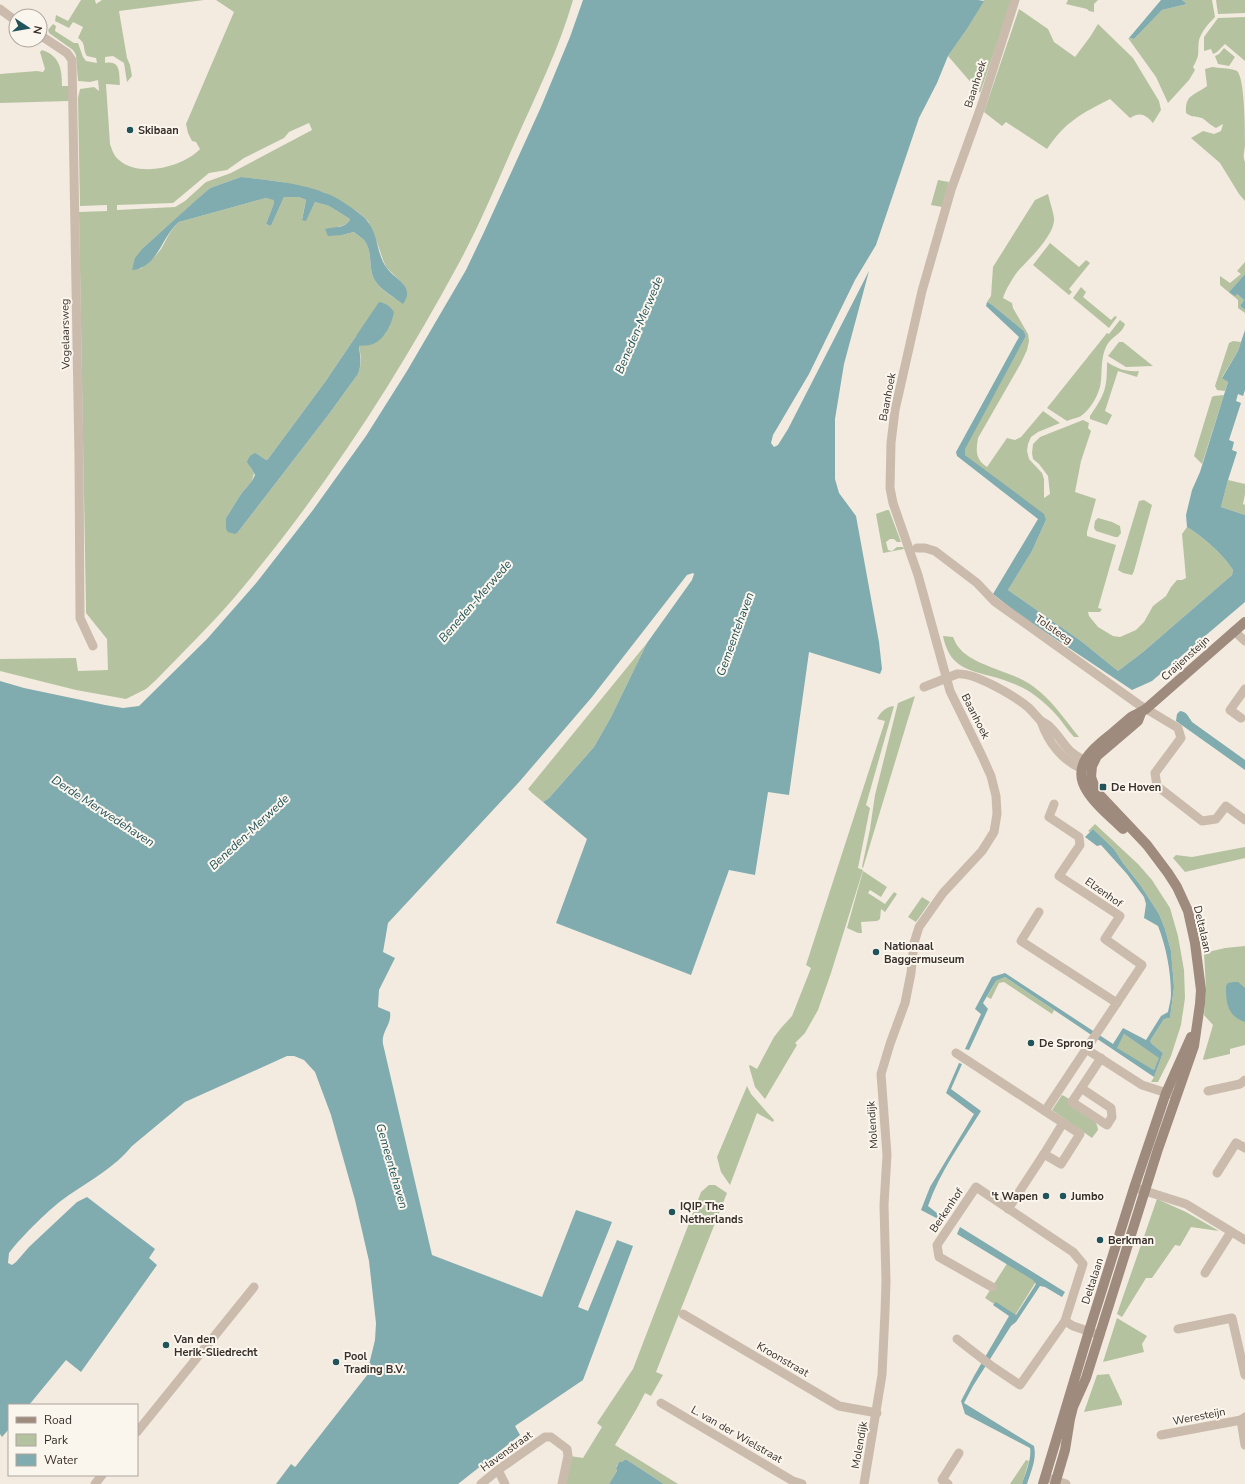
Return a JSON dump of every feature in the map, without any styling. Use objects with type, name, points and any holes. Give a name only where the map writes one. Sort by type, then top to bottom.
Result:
[{"type":"street","name":"Baanhoek","points":[[996,796],[991,776],[950,691],[918,575],[893,503],[890,481],[891,443],[895,410],[924,284],[951,190],[982,104],[1015,0]]},
{"type":"street","points":[[0,9],[8,15]]},
{"type":"street","name":"Vogelaarsweg","points":[[48,40],[67,53],[72,60],[79,456],[80,618],[93,646]]},
{"type":"street","name":"Tolsteeg","points":[[917,548],[925,548],[935,551],[978,583],[994,601],[1138,704],[1144,710],[1178,728],[1180,730],[1181,738],[1155,773],[1157,786],[1202,821],[1216,819],[1226,806],[1245,820]]},
{"type":"street","name":"Craijensteijn","points":[[1086,765],[1138,721],[1144,710],[1245,622]]},
{"type":"street","points":[[1234,631],[1245,641]]},
{"type":"street","points":[[924,687],[957,674],[983,680],[1012,696],[1029,708],[1041,721],[1049,726],[1071,752],[1086,765]]},
{"type":"street","points":[[1241,718],[1230,710],[1245,689]]},
{"type":"street","name":"Deltalaan","points":[[1056,1482],[1065,1450],[1070,1419],[1086,1378],[1158,1149],[1178,1096],[1194,1046],[1201,990],[1195,944],[1188,911],[1168,873],[1152,853],[1147,844],[1096,790],[1086,765]]},
{"type":"street","name":"Molendijk","points":[[864,1484],[877,1413],[882,1375],[886,1282],[884,1205],[886,1149],[881,1074],[905,1003],[911,973],[914,943],[919,927],[943,893],[982,851],[994,832],[997,814],[996,796]]},
{"type":"street","name":"Elzenhof","points":[[1045,1111],[1142,964],[1105,939],[1120,916],[1059,876],[1080,845],[1079,837],[1049,817],[1054,804]]},
{"type":"street","points":[[1039,912],[1021,941],[1117,1003]]},
{"type":"street","name":"Deltalaan","points":[[1044,1481],[1134,1188],[1166,1093],[1198,1021]]},
{"type":"street","points":[[1086,1049],[1142,1085],[1178,1096]]},
{"type":"street","points":[[956,1053],[1080,1134],[1061,1164],[1044,1154]]},
{"type":"street","points":[[1081,1088],[1111,1108],[1112,1117],[1107,1125],[1072,1102],[1081,1088],[1101,1058]]},
{"type":"street","points":[[1208,1091],[1240,1084],[1245,1080]]},
{"type":"street","points":[[957,1339],[1020,1385],[1065,1321],[1083,1264],[1073,1252],[1008,1209],[1063,1123]]},
{"type":"street","points":[[1217,1173],[1236,1143],[1245,1148]]},
{"type":"street","name":"Berkenhof","points":[[992,1287],[939,1257],[937,1245],[976,1187],[1008,1209]]},
{"type":"street","points":[[1134,1188],[1186,1204],[1245,1240]]},
{"type":"street","points":[[1205,1273],[1231,1232]]},
{"type":"street","points":[[138,1431],[254,1286]]},
{"type":"street","name":"Kroonstraat","points":[[683,1314],[839,1406],[877,1413]]},
{"type":"street","points":[[1178,1329],[1232,1318],[1245,1375]]},
{"type":"street","points":[[1065,1321],[1073,1326],[1100,1335]]},
{"type":"street","name":"L. van der Wielstraat","points":[[661,1403],[793,1481],[802,1484]]},
{"type":"street","name":"Weresteijn","points":[[1161,1435],[1243,1419],[1245,1445]]},
{"type":"street","name":"Havenstraat","points":[[481,1484],[498,1470],[545,1437],[551,1438],[567,1449],[568,1456],[562,1484]]},
{"type":"street","points":[[948,1484],[942,1480],[959,1453]]},
{"type":"street","points":[[498,1470],[505,1484]]},
{"type":"street","points":[[95,1484],[101,1476]]},
{"type":"street","points":[[1044,1481],[1066,1484]]},
{"type":"green space","points":[[81,0],[95,0],[96,4],[102,0],[204,0],[119,11],[127,58],[132,76],[127,82],[124,63],[113,56],[105,57],[105,63],[114,63],[117,65],[120,85],[106,84],[110,144],[114,155],[119,160],[138,168],[149,169],[161,168],[183,161],[200,149],[196,142],[192,141],[186,124],[234,12],[216,0],[573,0],[547,72],[474,233],[435,307],[383,394],[327,478],[266,559],[234,598],[156,680],[146,689],[126,699],[76,690],[0,671],[0,659],[76,658],[78,671],[108,670],[107,639],[86,613],[79,212],[107,211],[107,205],[80,206],[78,98],[80,89],[94,87],[99,91],[98,80],[90,82],[78,81],[76,55],[73,50],[49,33],[48,30],[53,24],[56,26],[55,31],[74,43],[78,43],[86,61],[97,63],[96,58],[87,56],[81,40],[78,38],[83,27],[73,22],[69,28],[55,21],[56,15],[68,21]],"holes":[[[309,123],[312,130],[231,173],[206,182],[185,201],[175,207],[117,210],[117,205],[173,203],[209,173],[227,170],[244,158],[284,138],[289,132]],[[241,177],[282,182],[325,193],[358,212],[368,221],[386,267],[403,284],[406,299],[403,303],[392,297],[376,282],[373,277],[369,250],[364,240],[354,232],[342,235],[338,227],[347,224],[350,219],[329,206],[315,202],[306,220],[302,219],[306,200],[299,197],[284,197],[271,226],[266,224],[274,203],[274,199],[266,198],[179,222],[171,231],[159,252],[149,263],[140,269],[143,248],[210,188]],[[394,312],[385,334],[359,346],[361,360],[358,374],[238,532],[226,518],[241,494],[252,481],[254,473],[250,467],[256,453],[266,460],[268,459],[325,382],[356,336]]]},
{"type":"green space","points":[[984,0],[1012,0],[980,93],[948,56],[967,29]]},
{"type":"green space","points":[[1068,0],[1098,0],[1094,4],[1094,12],[1066,4]]},
{"type":"green space","points":[[1182,0],[1212,0],[1215,17],[1200,37],[1198,56],[1193,67],[1195,70],[1189,80],[1168,103],[1156,77],[1128,38],[1134,39],[1162,10],[1187,4]]},
{"type":"green space","points":[[1216,0],[1245,0],[1245,13],[1218,14]]},
{"type":"green space","points":[[1019,9],[1048,29],[1054,42],[1075,57],[1098,24],[1133,58],[1159,101],[1161,110],[1153,123],[1142,115],[1137,115],[1130,118],[1110,99],[1075,119],[1061,131],[1047,149],[1006,122],[1002,126],[984,112]]},
{"type":"green space","points":[[1245,17],[1245,61],[1225,44],[1213,54],[1211,49],[1204,51],[1204,37],[1218,18]]},
{"type":"green space","points":[[1224,48],[1235,57],[1229,66],[1218,64],[1215,56]]},
{"type":"green space","points":[[42,50],[53,56],[59,64],[62,86],[69,86],[69,101],[0,103],[0,74],[37,71],[43,72],[45,69],[40,52]]},
{"type":"green space","points":[[1212,67],[1237,71],[1242,84],[1245,117],[1245,201],[1220,163],[1191,138],[1203,131],[1214,134],[1221,131],[1223,124],[1216,128],[1202,118],[1188,115],[1186,113],[1187,102],[1191,96],[1207,86],[1205,69]]},
{"type":"green space","points":[[938,180],[949,182],[942,207],[931,205]]},
{"type":"green space","points":[[1048,194],[1054,218],[1051,231],[1034,254],[1018,271],[1007,288],[1003,298],[1012,303],[1013,308],[1028,334],[1029,341],[1027,350],[978,438],[978,458],[987,467],[1007,438],[1015,440],[1021,437],[1043,411],[1060,423],[1038,432],[1031,437],[1028,444],[1027,451],[1029,459],[1042,473],[1044,479],[1044,498],[1050,494],[1048,476],[1033,459],[1033,444],[1040,437],[1083,420],[1089,423],[1088,428],[1091,431],[1081,461],[1075,492],[1096,499],[1087,536],[1116,545],[1098,608],[1102,609],[1100,612],[1088,612],[1089,616],[1098,627],[1113,636],[1120,637],[1136,630],[1144,622],[1153,606],[1166,596],[1177,580],[1186,578],[1182,534],[1187,527],[1212,546],[1233,570],[1232,575],[1143,652],[1118,671],[1081,641],[1008,590],[1032,551],[1046,520],[965,455],[964,449],[1026,336],[1024,331],[987,302],[991,296],[993,267],[1035,200]]},
{"type":"green space","points":[[1050,243],[1079,267],[1086,260],[1090,263],[1069,289],[1072,292],[1069,295],[1033,265]]},
{"type":"green space","points":[[1245,262],[1245,274],[1229,292],[1237,294],[1244,300],[1240,306],[1245,310],[1245,313],[1238,308],[1238,300],[1220,285],[1220,276],[1230,283],[1241,274],[1237,271]]},
{"type":"green space","points":[[1081,287],[1086,292],[1083,297],[1111,320],[1115,316],[1117,317],[1109,328],[1073,298]]},
{"type":"green space","points":[[1120,320],[1125,324],[1124,327],[1109,342],[1105,349],[1102,363],[1101,381],[1097,396],[1085,413],[1067,421],[1047,408],[1107,333],[1109,334]]},
{"type":"green space","points":[[1233,341],[1241,342],[1238,351],[1222,377],[1228,382],[1225,391],[1217,390],[1215,386],[1229,343]]},
{"type":"green space","points":[[1119,342],[1123,342],[1153,366],[1126,367],[1108,356]]},
{"type":"green space","points":[[1107,362],[1122,370],[1139,371],[1137,377],[1118,371],[1105,411],[1112,415],[1107,425],[1090,419],[1090,416],[1099,402],[1106,385]]},
{"type":"green space","points":[[1224,395],[1202,464],[1194,456],[1212,397]]},
{"type":"green space","points":[[1228,480],[1245,484],[1243,504],[1245,505],[1245,515],[1221,507]]},
{"type":"green space","points":[[1144,500],[1152,505],[1134,571],[1132,575],[1123,573],[1118,570],[1139,501]]},
{"type":"green space","points":[[889,510],[901,542],[890,539],[886,542],[888,550],[892,551],[897,547],[903,547],[904,549],[883,553],[876,514]]},
{"type":"green space","points":[[1098,518],[1120,526],[1121,533],[1118,537],[1096,531],[1094,528],[1095,521]]},
{"type":"green space","points":[[943,636],[953,637],[961,650],[976,661],[1016,677],[1041,692],[1079,737],[1074,737],[1052,710],[1027,690],[1004,680],[965,668],[959,664],[949,654]]},
{"type":"green space","points":[[647,643],[611,717],[594,747],[549,798],[543,802],[528,789]]},
{"type":"green space","points":[[915,696],[863,868],[875,795],[898,703]]},
{"type":"green space","points":[[894,706],[866,805],[870,808],[858,868],[863,870],[831,973],[818,1010],[805,1033],[795,1043],[797,1045],[765,1099],[755,1087],[749,1066],[750,1065],[757,1069],[774,1037],[792,1016],[811,968],[806,965],[885,721],[877,719],[884,710]]},
{"type":"green space","points":[[1095,824],[1138,864],[1152,880],[1170,908],[1178,936],[1184,970],[1185,998],[1181,1025],[1171,1056],[1158,1082],[1151,1082],[1163,1053],[1150,1041],[1164,1019],[1170,1018],[1174,987],[1171,951],[1159,914],[1141,886],[1114,849],[1093,829],[1090,832],[1088,831]]},
{"type":"green space","points":[[1245,847],[1245,858],[1185,872],[1173,858],[1176,855],[1192,857]]},
{"type":"green space","points":[[863,871],[887,887],[881,897],[870,890],[868,893],[885,904],[894,892],[897,894],[885,912],[881,909],[880,919],[877,921],[861,922],[862,933],[858,933],[847,928]]},
{"type":"green space","points":[[922,897],[930,902],[916,922],[908,917]]},
{"type":"green space","points":[[1245,946],[1245,1045],[1230,1049],[1230,1054],[1204,1060],[1203,1059],[1213,1025],[1204,1015],[1206,989],[1204,953],[1225,948]]},
{"type":"green space","points":[[1005,977],[1054,1010],[1052,1014],[1004,982],[999,983],[991,999],[987,997],[996,981]]},
{"type":"green space","points":[[1124,1034],[1160,1058],[1154,1070],[1116,1048]]},
{"type":"green space","points":[[747,1086],[751,1094],[774,1120],[773,1122],[757,1113],[730,1185],[721,1172],[717,1157]]},
{"type":"green space","points":[[1062,1095],[1078,1105],[1094,1120],[1098,1130],[1092,1138],[1052,1110]]},
{"type":"green space","points":[[709,1185],[715,1185],[727,1193],[656,1372],[663,1375],[651,1396],[645,1393],[615,1445],[678,1484],[664,1484],[627,1460],[624,1460],[619,1462],[616,1467],[617,1471],[609,1484],[565,1484],[570,1456],[583,1458],[602,1427],[597,1423],[633,1369],[701,1192]]},
{"type":"green space","points":[[1157,1199],[1186,1212],[1219,1231],[1191,1227],[1180,1246],[1175,1245],[1152,1278],[1146,1278],[1122,1317],[1117,1314]]},
{"type":"green space","points":[[1008,1262],[1037,1280],[1014,1317],[985,1298]]},
{"type":"green space","points":[[1117,1318],[1147,1336],[1142,1344],[1144,1352],[1103,1362]]},
{"type":"green space","points":[[1109,1374],[1122,1405],[1084,1412],[1097,1375]]},
{"type":"green space","points":[[1026,1460],[1029,1461],[1022,1484],[1010,1484]]},
{"type":"water","points":[[583,0],[984,1],[948,56],[937,83],[919,118],[876,245],[855,280],[809,374],[773,435],[771,443],[774,447],[778,445],[788,429],[869,271],[844,364],[835,419],[835,479],[839,493],[856,516],[879,642],[882,669],[880,674],[809,652],[789,795],[768,792],[755,875],[729,870],[691,975],[556,923],[587,839],[543,802],[549,798],[594,747],[611,717],[647,643],[692,580],[693,573],[687,575],[592,697],[520,781],[388,923],[383,952],[395,958],[379,990],[378,1007],[390,1012],[383,1044],[432,1255],[542,1297],[576,1210],[612,1222],[578,1307],[588,1311],[617,1240],[633,1246],[583,1380],[515,1426],[520,1435],[458,1484],[276,1484],[291,1464],[295,1467],[296,1466],[368,1374],[375,1340],[376,1323],[369,1261],[355,1200],[331,1115],[315,1072],[304,1060],[294,1056],[287,1056],[185,1102],[132,1146],[110,1167],[54,1207],[29,1230],[9,1253],[8,1263],[12,1265],[77,1202],[87,1197],[155,1249],[149,1258],[157,1265],[81,1372],[66,1360],[30,1404],[8,1404],[8,1430],[2,1437],[0,1434],[0,681],[24,688],[105,705],[123,708],[139,706],[207,639],[257,582],[313,510],[366,436],[407,371],[466,270],[541,107],[570,37]]},
{"type":"water","points":[[1161,0],[1182,0],[1187,4],[1162,10],[1134,39],[1129,38]]},
{"type":"water","points":[[241,177],[284,182],[329,194],[360,214],[366,220],[374,233],[386,267],[406,288],[406,298],[403,304],[385,291],[376,282],[373,277],[369,250],[363,239],[354,232],[328,236],[325,229],[343,226],[350,219],[329,206],[315,202],[306,221],[302,220],[306,200],[299,197],[284,197],[271,226],[266,224],[274,200],[266,198],[179,222],[173,228],[154,258],[141,268],[132,270],[135,258],[143,248],[210,188]]},
{"type":"water","points":[[1245,274],[1245,310],[1240,306],[1244,300],[1237,294],[1235,296],[1229,292]]},
{"type":"water","points":[[379,302],[388,305],[394,312],[387,331],[377,342],[370,345],[359,346],[360,363],[358,374],[238,532],[235,534],[228,532],[226,529],[226,518],[255,475],[247,462],[249,457],[256,453],[266,460],[268,459],[325,382]]},
{"type":"water","points":[[987,302],[1024,331],[1026,336],[965,449],[965,455],[1044,514],[1046,520],[1032,551],[1008,590],[1081,641],[1118,671],[1143,652],[1232,575],[1233,570],[1224,558],[1206,540],[1187,527],[1186,515],[1192,490],[1200,472],[1228,382],[1222,378],[1238,351],[1245,330],[1245,390],[1243,396],[1238,394],[1236,401],[1241,403],[1229,440],[1234,442],[1232,450],[1237,452],[1221,507],[1245,515],[1245,602],[1152,681],[1132,690],[1021,616],[993,594],[1038,519],[957,456],[956,452],[1019,337],[986,306]]},
{"type":"water","points":[[1180,711],[1186,713],[1192,722],[1245,760],[1245,770],[1176,721],[1177,714]]},
{"type":"water","points":[[1093,829],[1114,849],[1159,914],[1165,929],[1171,951],[1174,987],[1170,1018],[1164,1019],[1150,1041],[1163,1053],[1154,1077],[1005,977],[996,981],[983,1003],[988,1009],[969,1050],[965,1049],[981,1014],[975,1009],[992,977],[1005,973],[1113,1044],[1123,1028],[1146,1040],[1161,1016],[1168,1012],[1171,996],[1169,968],[1166,951],[1158,926],[1144,918],[1146,904],[1144,897],[1127,874],[1101,845],[1097,846],[1085,837]],"holes":[[[1124,1034],[1159,1058],[1154,1070],[1117,1048]]]},
{"type":"water","points":[[1238,982],[1245,988],[1245,1022],[1234,1016],[1227,1003],[1226,986],[1228,983]]},
{"type":"water","points":[[959,1063],[962,1064],[951,1089],[981,1111],[945,1169],[928,1206],[942,1217],[940,1220],[921,1210],[930,1187],[974,1114],[946,1093]]},
{"type":"water","points":[[960,1227],[1065,1292],[1062,1297],[1045,1287],[1040,1286],[1016,1322],[1011,1326],[964,1403],[1034,1446],[1034,1460],[1027,1484],[1022,1484],[1029,1462],[1030,1448],[965,1414],[961,1401],[1009,1316],[993,1305],[996,1302],[1016,1315],[1036,1284],[1033,1280],[957,1234]]},
{"type":"water","points":[[627,1460],[664,1484],[609,1484],[617,1471],[616,1468],[619,1462]]},
{"type":"place","name":"Skibaan","points":[[130,130]]},
{"type":"place","name":"De Hoven","points":[[1103,787]]},
{"type":"place","name":"Nationaal Baggermuseum","points":[[876,952]]},
{"type":"place","name":"De Sprong","points":[[1031,1043]]},
{"type":"place","name":"'t Wapen","points":[[1046,1196]]},
{"type":"place","name":"Jumbo","points":[[1063,1196]]},
{"type":"place","name":"IQIP The Netherlands","points":[[672,1212]]},
{"type":"place","name":"Berkman","points":[[1100,1240]]},
{"type":"place","name":"Van den Herik-Sliedrecht","points":[[166,1345]]},
{"type":"place","name":"Pool Trading B.V.","points":[[336,1362]]},
{"type":"water label","name":"Beneden-Merwede","points":[[639,325]]},
{"type":"water label","name":"Beneden-Merwede","points":[[475,601]]},
{"type":"water label","name":"Gemeentehaven","points":[[735,634]]},
{"type":"water label","name":"Derde Merwedehaven","points":[[103,811]]},
{"type":"water label","name":"Beneden-Merwede","points":[[249,832]]},
{"type":"water label","name":"Gemeentehaven","points":[[392,1166]]}]
